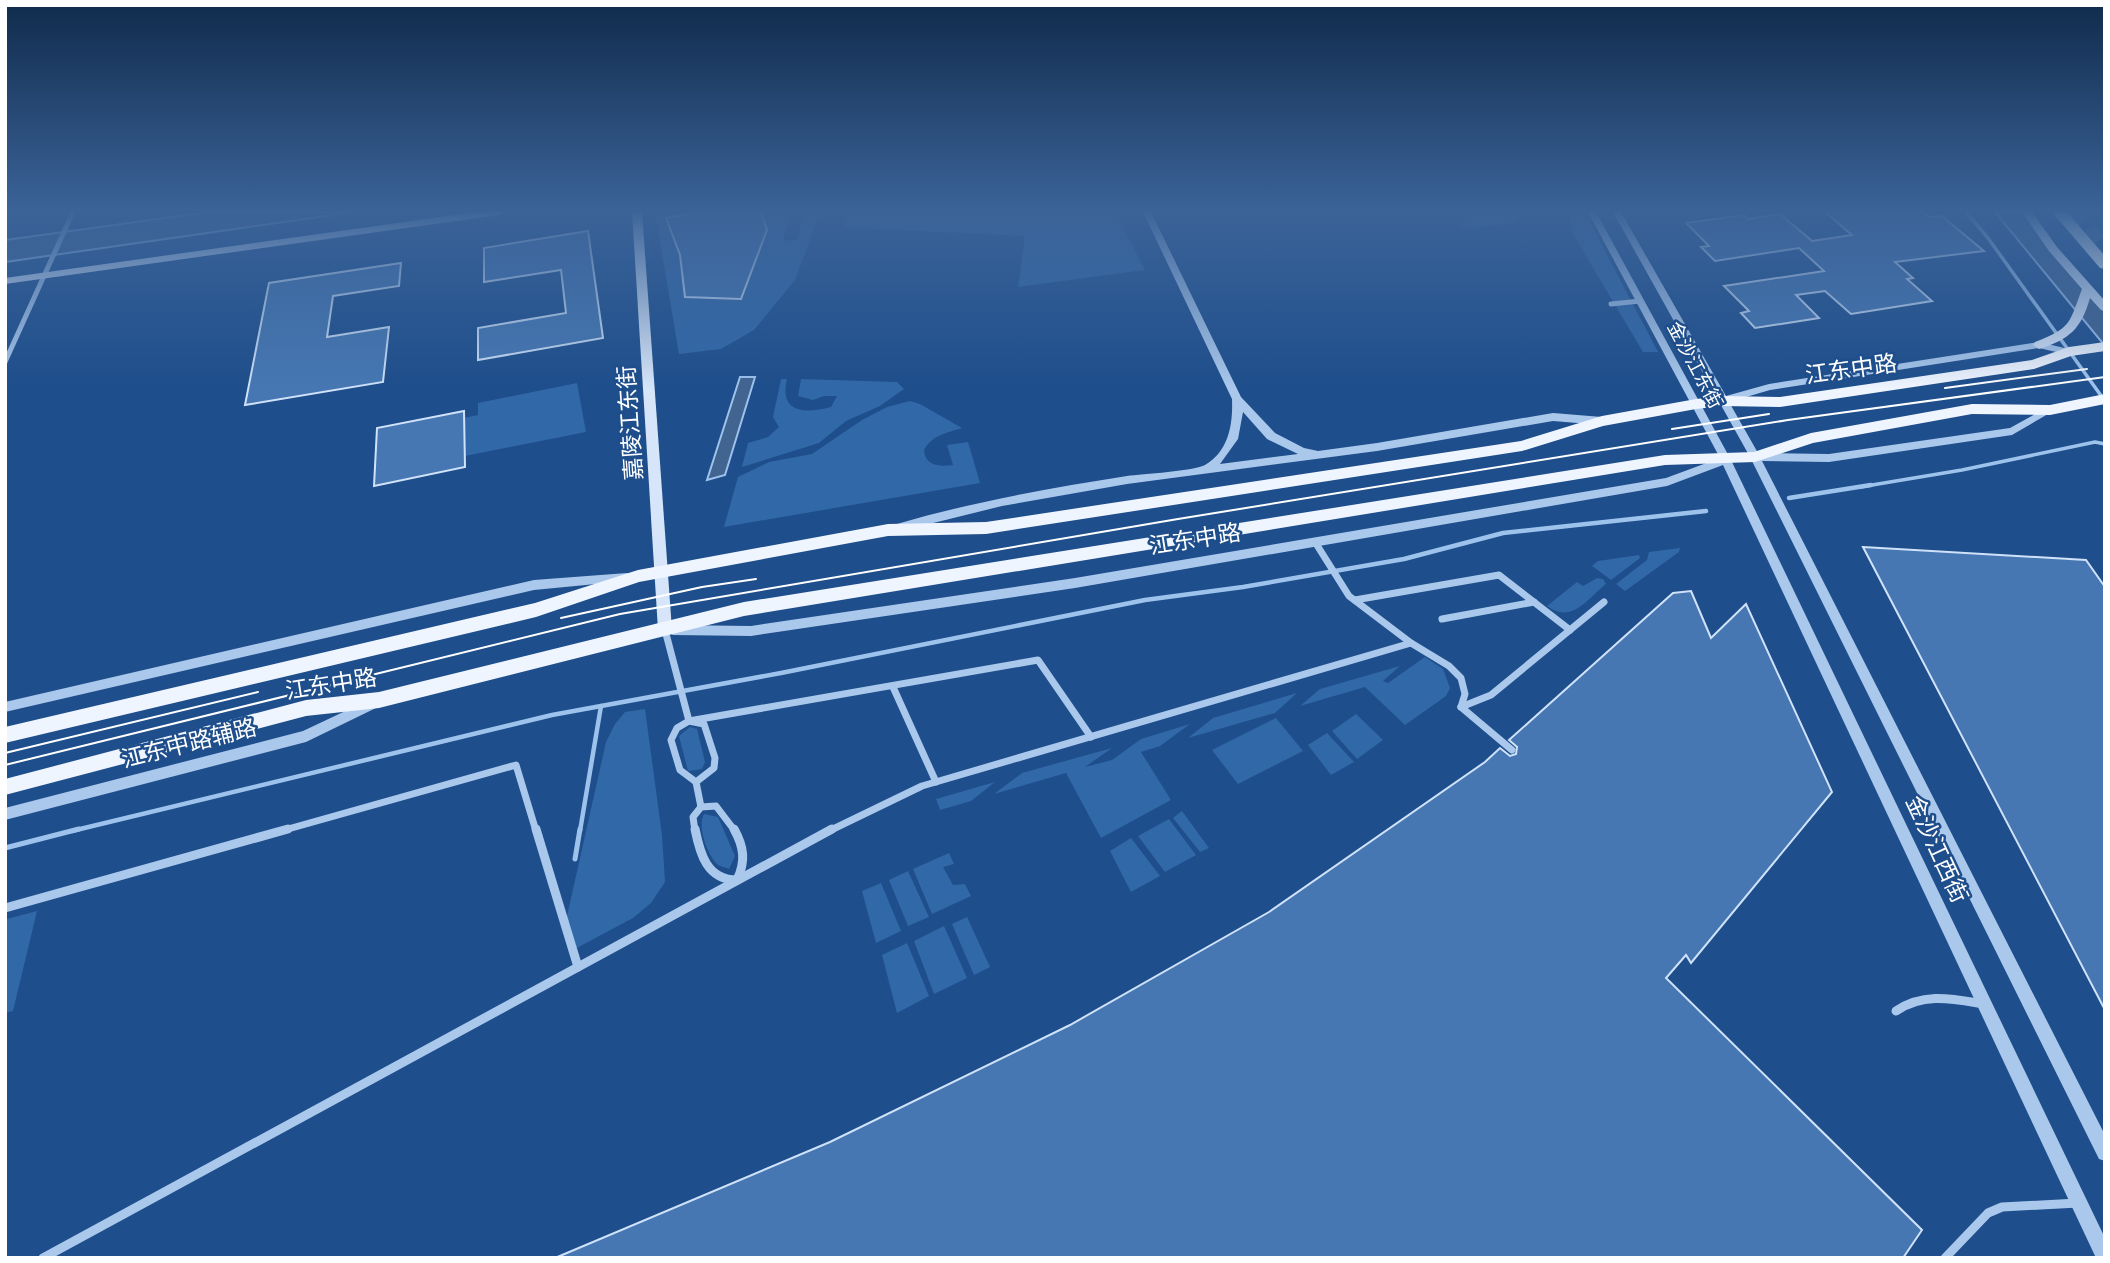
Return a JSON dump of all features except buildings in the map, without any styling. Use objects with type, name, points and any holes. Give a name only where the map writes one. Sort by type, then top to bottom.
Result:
[{"type":"main road","points":[[5,281],[74,271]]},
{"type":"main road","name":"嘉陵江东街","points":[[641,271],[666,630]]},
{"type":"main road","points":[[2072,271],[2105,308]]},
{"type":"main road","points":[[2039,345],[2060,337],[2078,322],[2087,289]]},
{"type":"main road","name":"江东中路","points":[[5,735],[536,610],[638,576],[888,530],[986,528],[1522,446],[1602,421],[1696,404],[1723,401],[1780,402],[2034,364],[2069,352],[2105,346]]},
{"type":"main road","name":"江东中路","points":[[5,786],[306,708],[379,701],[744,610],[1202,533],[1665,460],[1755,457],[1811,438],[1972,409],[2050,410],[2105,399]]},
{"type":"main road","points":[[2078,405],[2105,411]]},
{"type":"street","points":[[5,362],[47,271]]},
{"type":"street","points":[[1175,271],[1237,399],[1270,436],[1302,451],[1323,455]]},
{"type":"street","name":"金沙江东街","points":[[1624,271],[1726,460]]},
{"type":"street","name":"金沙江东街","points":[[1650,271],[1755,457]]},
{"type":"street","points":[[1611,304],[1640,301]]},
{"type":"street","points":[[1723,401],[1769,387],[2039,345],[2069,352]]},
{"type":"street","points":[[1206,470],[1222,458],[1233,444],[1239,419],[1237,399]]},
{"type":"street","name":"江东中路","points":[[1755,457],[1829,458],[2012,431],[2050,410]]},
{"type":"street","name":"江东中路","points":[[888,530],[1002,502],[1206,470],[1323,455],[1553,417],[1602,421]]},
{"type":"street","name":"金沙江西街","points":[[1755,457],[2105,1153]]},
{"type":"street","name":"江东中路","points":[[666,630],[751,631],[1075,583],[1667,482],[1726,460]]},
{"type":"street","name":"金沙江西街","points":[[1726,460],[2105,1258]]},
{"type":"street","points":[[1315,542],[1349,596],[1411,643],[1449,666],[1461,678],[1465,694],[1461,707]]},
{"type":"street","points":[[1355,600],[1499,575],[1570,630]]},
{"type":"street","name":"江东中路","points":[[5,706],[534,585],[638,576]]},
{"type":"street","points":[[1442,619],[1534,602]]},
{"type":"street","points":[[1461,707],[1491,695],[1604,602]]},
{"type":"street","points":[[666,630],[690,721]]},
{"type":"street","points":[[43,1258],[847,821],[936,782],[1411,643]]},
{"type":"street","points":[[696,782],[685,778],[678,769],[671,740],[677,728],[690,721],[1038,660],[1091,737]]},
{"type":"street","points":[[893,687],[936,782]]},
{"type":"street","name":"江东中路辅路","points":[[5,814],[306,736],[379,701]]},
{"type":"street","points":[[1461,707],[1512,750]]},
{"type":"street","points":[[690,721],[704,724],[715,758],[714,768],[696,782]]},
{"type":"street","points":[[5,908],[516,765],[578,967]]},
{"type":"street","points":[[696,782],[701,807]]},
{"type":"street","points":[[716,806],[745,851],[745,868],[737,880],[720,878],[709,869],[695,832],[693,817],[701,807],[716,806]]},
{"type":"street","points":[[1896,1010],[1906,1002],[1932,996],[1985,1004]]},
{"type":"street","points":[[1945,1258],[1988,1213],[1995,1210],[2032,1204],[2079,1203]]},
{"type":"shaded area","points":[[665,271],[798,271],[795,280],[754,330],[721,349],[679,354]]},
{"type":"shaded area","points":[[1020,271],[1138,271],[1018,287]]},
{"type":"shaded area","points":[[1595,271],[1615,271],[1658,352],[1643,352]]},
{"type":"shaded area","points":[[2043,271],[2072,271],[2105,312],[2105,346]]},
{"type":"shaded area","points":[[740,377],[755,377],[725,475],[707,480]]},
{"type":"shaded area","points":[[781,379],[787,379],[785,390],[790,405],[803,410],[831,407],[837,396],[824,396],[813,400],[798,396],[801,379],[897,382],[904,389],[880,406],[846,421],[819,443],[742,467],[748,443],[768,437],[779,427],[773,417]]},
{"type":"shaded area","points":[[577,383],[586,432],[465,456],[464,418],[478,415],[478,403]]},
{"type":"shaded area","points":[[910,401],[962,428],[931,441],[924,450],[927,459],[938,465],[953,465],[947,445],[968,442],[980,483],[724,527],[738,477],[769,462],[812,454],[862,420],[887,407]]},
{"type":"shaded area","points":[[1680,548],[1679,552],[1625,591],[1616,584],[1647,560],[1649,552]]},
{"type":"shaded area","points":[[1639,555],[1640,558],[1611,580],[1592,566],[1598,561]]},
{"type":"shaded area","points":[[1597,578],[1603,579],[1606,584],[1578,608],[1564,612],[1547,606],[1577,582],[1583,586]]},
{"type":"shaded area","points":[[1425,657],[1443,669],[1450,688],[1446,696],[1405,725],[1365,687],[1300,706],[1320,689],[1400,666],[1383,681],[1388,683]]},
{"type":"shaded area","points":[[1297,693],[1275,713],[1188,738],[1213,718]]},
{"type":"shaded area","points":[[645,709],[662,835],[665,882],[651,903],[633,918],[573,950],[565,925],[606,742],[625,712]]},
{"type":"shaded area","points":[[1356,714],[1383,740],[1357,759],[1332,731]]},
{"type":"shaded area","points":[[1276,718],[1303,751],[1238,784],[1212,750]]},
{"type":"shaded area","points":[[1190,724],[1160,746],[1141,752],[1171,800],[1101,838],[1066,773],[994,794],[1022,773],[1112,748],[1085,767],[1112,760],[1141,739]]},
{"type":"shaded area","points":[[690,727],[697,729],[705,762],[702,769],[688,771],[679,736]]},
{"type":"shaded area","points":[[1327,733],[1354,762],[1331,775],[1308,745]]},
{"type":"shaded area","points":[[995,782],[971,801],[940,810],[936,799]]},
{"type":"shaded area","points":[[1182,811],[1209,848],[1200,852],[1173,818]]},
{"type":"shaded area","points":[[704,814],[718,817],[735,856],[729,869],[718,865],[707,848],[702,833]]},
{"type":"shaded area","points":[[1169,819],[1196,855],[1165,872],[1138,836]]},
{"type":"shaded area","points":[[1131,838],[1160,876],[1131,892],[1110,851]]},
{"type":"shaded area","points":[[949,853],[954,864],[943,867],[953,885],[965,884],[971,896],[932,914],[913,869]]},
{"type":"shaded area","points":[[908,871],[929,917],[908,926],[889,880]]},
{"type":"shaded area","points":[[881,883],[901,931],[876,943],[862,891]]},
{"type":"shaded area","points":[[37,911],[13,1011],[5,1013],[7,919]]},
{"type":"shaded area","points":[[967,917],[990,967],[974,975],[952,924]]},
{"type":"shaded area","points":[[944,926],[967,978],[934,994],[914,941]]},
{"type":"shaded area","points":[[907,943],[929,996],[897,1013],[882,955]]},
{"type":"waterway","points":[[2012,271],[2102,397]]},
{"type":"waterway","points":[[1860,487],[1962,470],[2095,442],[2105,444]]},
{"type":"waterway","points":[[1789,498],[1871,485]]},
{"type":"waterway","points":[[601,706],[1145,600],[1243,587],[1404,559],[1503,533],[1706,511]]},
{"type":"waterway","points":[[72,831],[552,715],[601,706]]},
{"type":"waterway","points":[[580,831],[601,706]]},
{"type":"waterway","points":[[5,848],[79,829]]},
{"type":"waterway","points":[[575,859],[580,829]]},
{"type":"tram line","points":[[1945,388],[2087,369]]},
{"type":"tram line","points":[[5,765],[620,614],[1178,519],[1788,420],[2105,377]]},
{"type":"tram line","points":[[1672,429],[1769,414]]},
{"type":"tram line","points":[[561,618],[702,587],[756,579]]},
{"type":"tram line","points":[[5,753],[258,692]]}]
